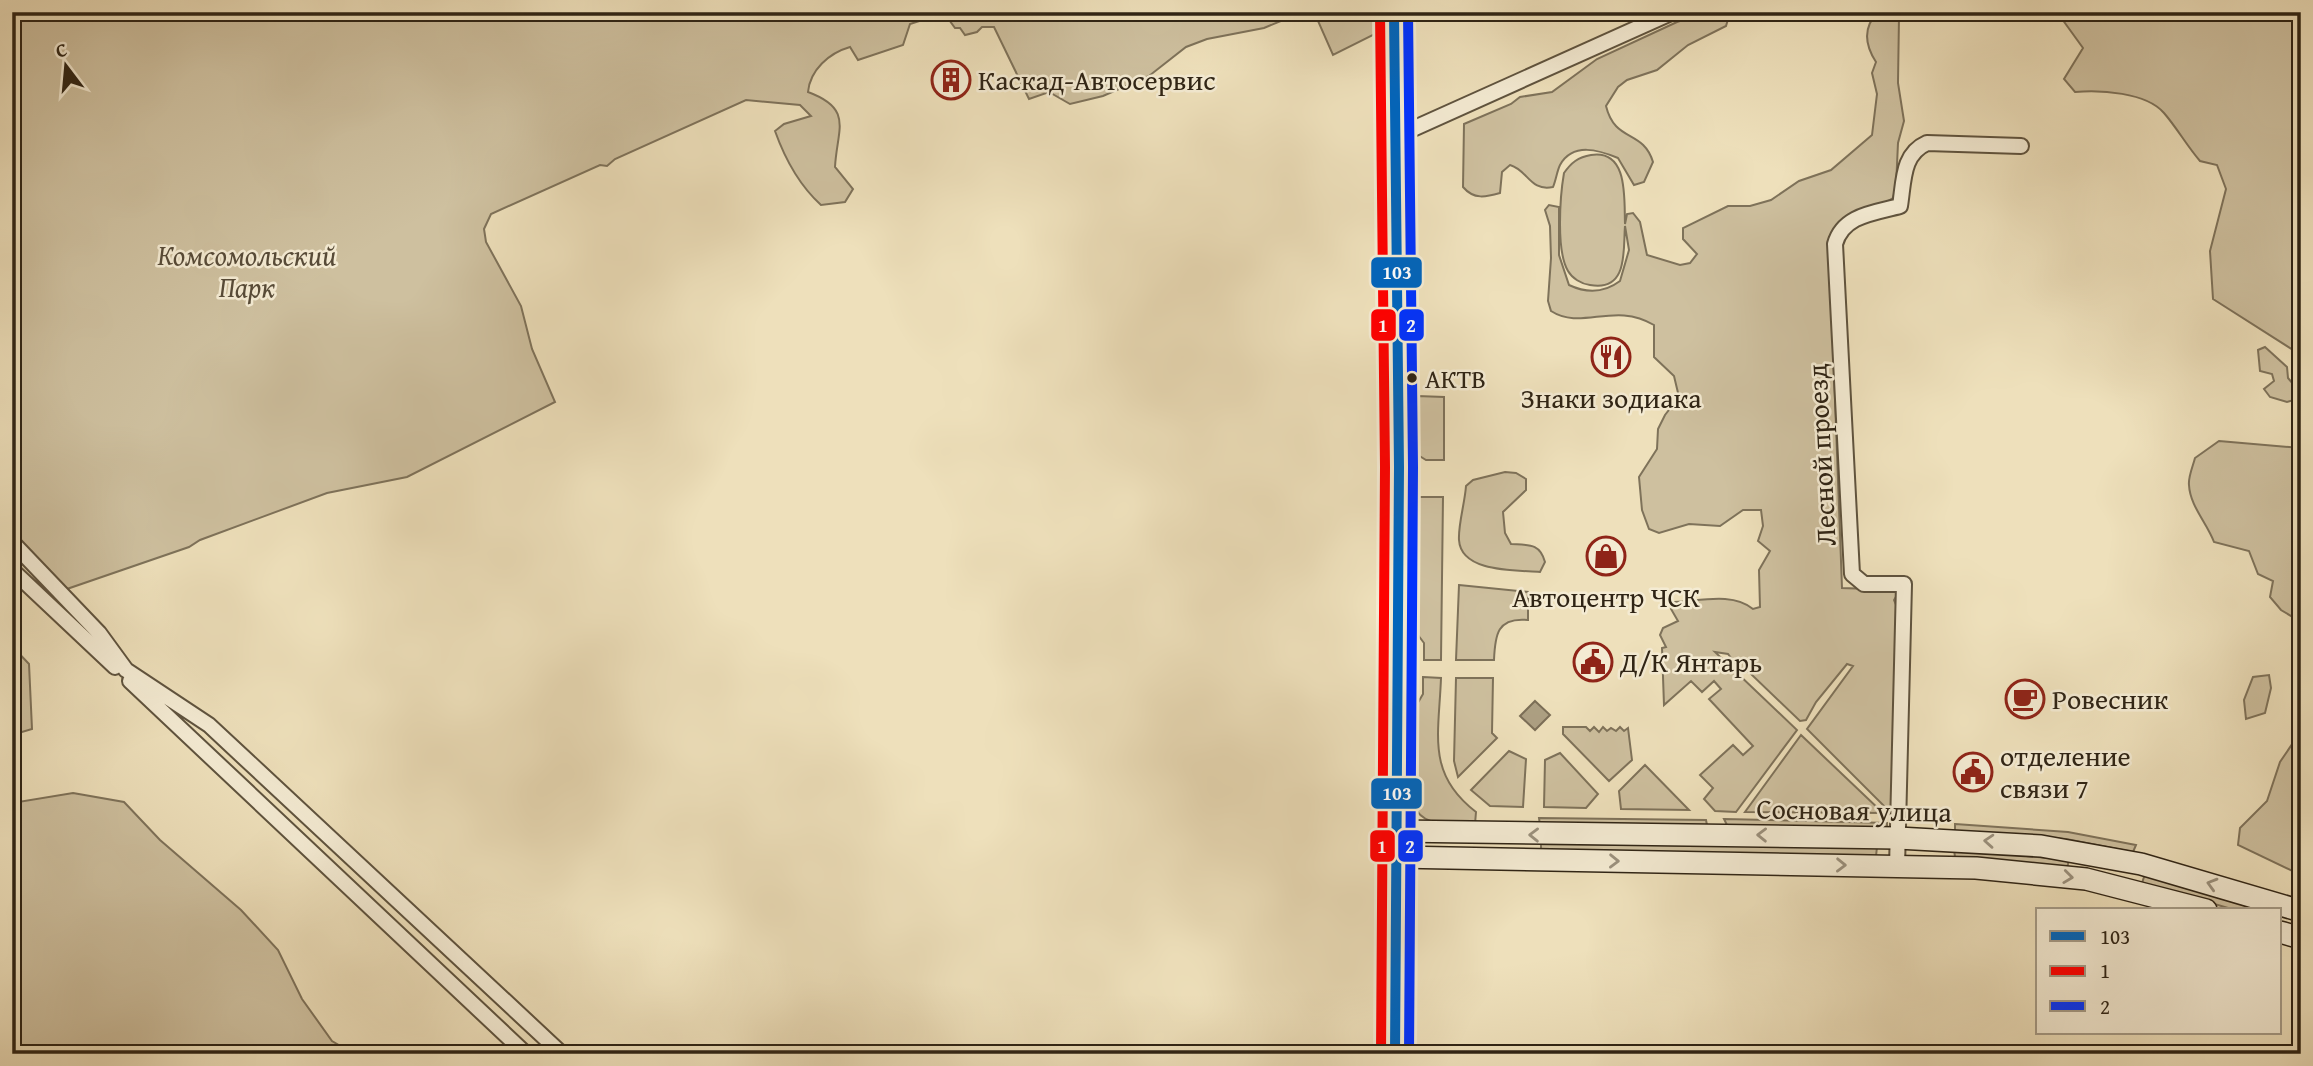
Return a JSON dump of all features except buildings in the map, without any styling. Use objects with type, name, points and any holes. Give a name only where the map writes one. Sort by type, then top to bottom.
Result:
[{"type":"street","points":[[1394,12],[1397,136],[1398,857],[1395,1054]]},
{"type":"street","points":[[1397,136],[1673,12]]},
{"type":"street","name":"Лесной проезд","points":[[1897,867],[1904,584],[1864,584],[1852,574],[1835,244],[1838,232],[1846,223],[1900,205],[1909,156],[1915,148],[1927,143],[2021,146]]},
{"type":"street","points":[[12,542],[99,633],[126,670],[209,725],[562,1054]]},
{"type":"street","points":[[12,570],[526,1054]]},
{"type":"street","name":"Сосновая улица","points":[[1397,831],[1993,841],[2089,853],[2141,864],[2301,911]]},
{"type":"street","name":"Сосновая улица","points":[[1398,857],[1976,868],[2086,879],[2198,908]]},
{"type":"street","points":[[2282,933],[2301,938]]},
{"type":"green space","name":"Комсомольский Парк","points":[[12,12],[1394,12],[1395,24],[1333,55],[1315,14],[1293,16],[1264,28],[1207,39],[1186,47],[1149,76],[1103,96],[1070,104],[1049,92],[1029,99],[994,27],[982,27],[977,32],[965,35],[960,28],[955,28],[944,13],[910,24],[903,45],[858,60],[850,47],[842,50],[828,58],[817,70],[808,92],[832,106],[837,113],[840,122],[835,167],[853,189],[845,202],[821,205],[813,197],[788,161],[775,131],[784,124],[811,116],[800,105],[746,100],[615,159],[607,166],[600,165],[491,214],[484,229],[486,242],[521,306],[532,349],[555,402],[407,477],[327,493],[200,540],[189,547],[61,591],[12,542]]},
{"type":"green space","points":[[1707,12],[1723,12],[1729,16],[1726,26],[1688,45],[1657,70],[1627,80],[1618,87],[1606,106],[1616,126],[1643,145],[1653,162],[1644,182],[1634,185],[1618,158],[1587,150],[1572,153],[1565,158],[1559,167],[1553,187],[1545,188],[1534,184],[1521,171],[1510,165],[1502,172],[1500,193],[1476,196],[1463,187],[1464,124],[1511,104],[1520,97],[1552,92],[1597,59],[1677,22]]},
{"type":"green space","points":[[1878,12],[1897,12],[1899,17],[1898,83],[1904,121],[1898,143],[1896,187],[1893,198],[1829,237],[1842,588],[1900,590],[1894,600],[1897,607],[1893,808],[1889,811],[1807,729],[1853,666],[1847,664],[1816,702],[1806,720],[1800,721],[1750,673],[1737,666],[1728,654],[1715,652],[1797,730],[1736,812],[1715,811],[1704,799],[1713,788],[1700,775],[1733,745],[1743,755],[1753,746],[1709,699],[1721,689],[1714,681],[1702,692],[1691,681],[1664,705],[1662,648],[1666,647],[1660,635],[1663,628],[1678,621],[1670,602],[1724,599],[1735,600],[1753,609],[1760,607],[1759,570],[1770,551],[1758,541],[1763,526],[1761,510],[1743,510],[1720,526],[1689,524],[1659,533],[1649,529],[1642,510],[1639,477],[1657,449],[1658,429],[1665,415],[1679,397],[1674,376],[1654,357],[1654,325],[1639,318],[1625,316],[1575,318],[1551,311],[1548,301],[1550,226],[1545,210],[1549,205],[1559,207],[1559,255],[1569,285],[1596,291],[1620,281],[1629,250],[1625,226],[1621,267],[1612,282],[1603,285],[1583,283],[1572,276],[1564,262],[1560,237],[1564,173],[1572,163],[1582,157],[1603,155],[1612,160],[1618,168],[1624,190],[1625,224],[1627,214],[1633,213],[1640,222],[1647,255],[1680,265],[1690,263],[1697,254],[1683,239],[1683,228],[1728,206],[1750,206],[1771,200],[1799,181],[1831,170],[1872,135],[1877,94],[1872,73],[1876,62],[1867,36],[1870,24]]},
{"type":"green space","points":[[2057,12],[2301,12],[2301,355],[2213,299],[2210,251],[2226,189],[2217,165],[2200,161],[2156,106],[2122,94],[2075,92],[2064,79],[2083,48]]},
{"type":"green space","points":[[2265,347],[2287,367],[2288,378],[2293,384],[2301,383],[2301,398],[2287,402],[2270,397],[2264,389],[2274,381],[2272,374],[2260,371],[2258,350]]},
{"type":"green space","points":[[1417,396],[1444,397],[1444,460],[1426,460],[1418,455]]},
{"type":"green space","points":[[2219,441],[2301,448],[2301,622],[2281,610],[2270,597],[2273,581],[2258,574],[2249,551],[2214,542],[2196,507],[2189,482],[2195,458]]},
{"type":"green space","points":[[1505,472],[1516,473],[1526,479],[1526,490],[1503,512],[1505,533],[1511,544],[1533,546],[1540,551],[1545,562],[1540,572],[1492,568],[1469,559],[1462,551],[1459,534],[1466,486],[1473,480]]},
{"type":"green space","points":[[1414,497],[1443,497],[1441,660],[1424,660],[1424,643],[1415,631]]},
{"type":"green space","points":[[1459,585],[1528,592],[1528,620],[1510,621],[1504,625],[1495,643],[1494,660],[1456,660]]},
{"type":"green space","points":[[12,646],[29,664],[32,729],[12,735]]},
{"type":"green space","points":[[2269,675],[2271,688],[2265,713],[2246,719],[2244,700],[2253,677]]},
{"type":"green space","points":[[1423,677],[1441,678],[1438,735],[1442,768],[1460,798],[1476,812],[1475,824],[1436,822],[1428,820],[1417,811],[1416,706],[1423,694]]},
{"type":"green space","points":[[1456,678],[1493,678],[1492,733],[1497,738],[1458,777],[1454,761]]},
{"type":"green space","points":[[1563,727],[1586,727],[1590,731],[1594,727],[1599,732],[1603,727],[1607,731],[1611,728],[1616,731],[1620,727],[1624,731],[1628,728],[1632,760],[1609,781],[1563,734]]},
{"type":"green space","points":[[2301,731],[2301,875],[2238,845],[2240,828],[2267,801],[2280,762]]},
{"type":"green space","points":[[1801,735],[1883,813],[1745,812]]},
{"type":"green space","points":[[1509,751],[1526,759],[1523,807],[1490,806],[1471,790]]},
{"type":"green space","points":[[1560,753],[1598,794],[1586,808],[1544,807],[1545,760]]},
{"type":"green space","points":[[1645,765],[1689,810],[1621,809],[1619,791]]},
{"type":"green space","points":[[73,793],[124,802],[160,840],[241,910],[278,950],[302,999],[332,1041],[354,1054],[12,1054],[12,803]]},
{"type":"green space","points":[[1539,818],[1706,820],[1707,825],[1540,825]]},
{"type":"green space","points":[[1724,819],[1887,823],[1887,830],[1728,827]]},
{"type":"green space","points":[[1955,824],[2068,832],[2136,845],[2133,852],[2066,839],[1955,831]]},
{"type":"green space","points":[[1541,844],[1877,847],[1876,856],[1541,852]]},
{"type":"green space","points":[[1954,849],[2069,860],[2067,868],[1955,857]]},
{"type":"green space","points":[[2145,874],[2263,908],[2228,908],[2142,883]]},
{"type":"shaded area","points":[[1535,701],[1550,715],[1535,730],[1520,716]]},
{"type":"transit line","name":"1","points":[[1380,12],[1385,467],[1381,1054]]},
{"type":"transit line","name":"103","points":[[1394,12],[1399,467],[1395,1054]]},
{"type":"transit line","name":"2","points":[[1408,12],[1413,467],[1409,1054]]},
{"type":"place","name":"Каскад-Автосервис","points":[[951,80]]},
{"type":"place","name":"Знаки зодиака","points":[[1611,357]]},
{"type":"place","name":"АКТВ","points":[[1412,378]]},
{"type":"place","name":"Автоцентр ЧСК","points":[[1606,556]]},
{"type":"place","name":"Д/К Янтарь","points":[[1593,662]]},
{"type":"place","name":"Ровесник","points":[[2025,699]]},
{"type":"place","name":"отделение связи 7","points":[[1973,772]]}]
